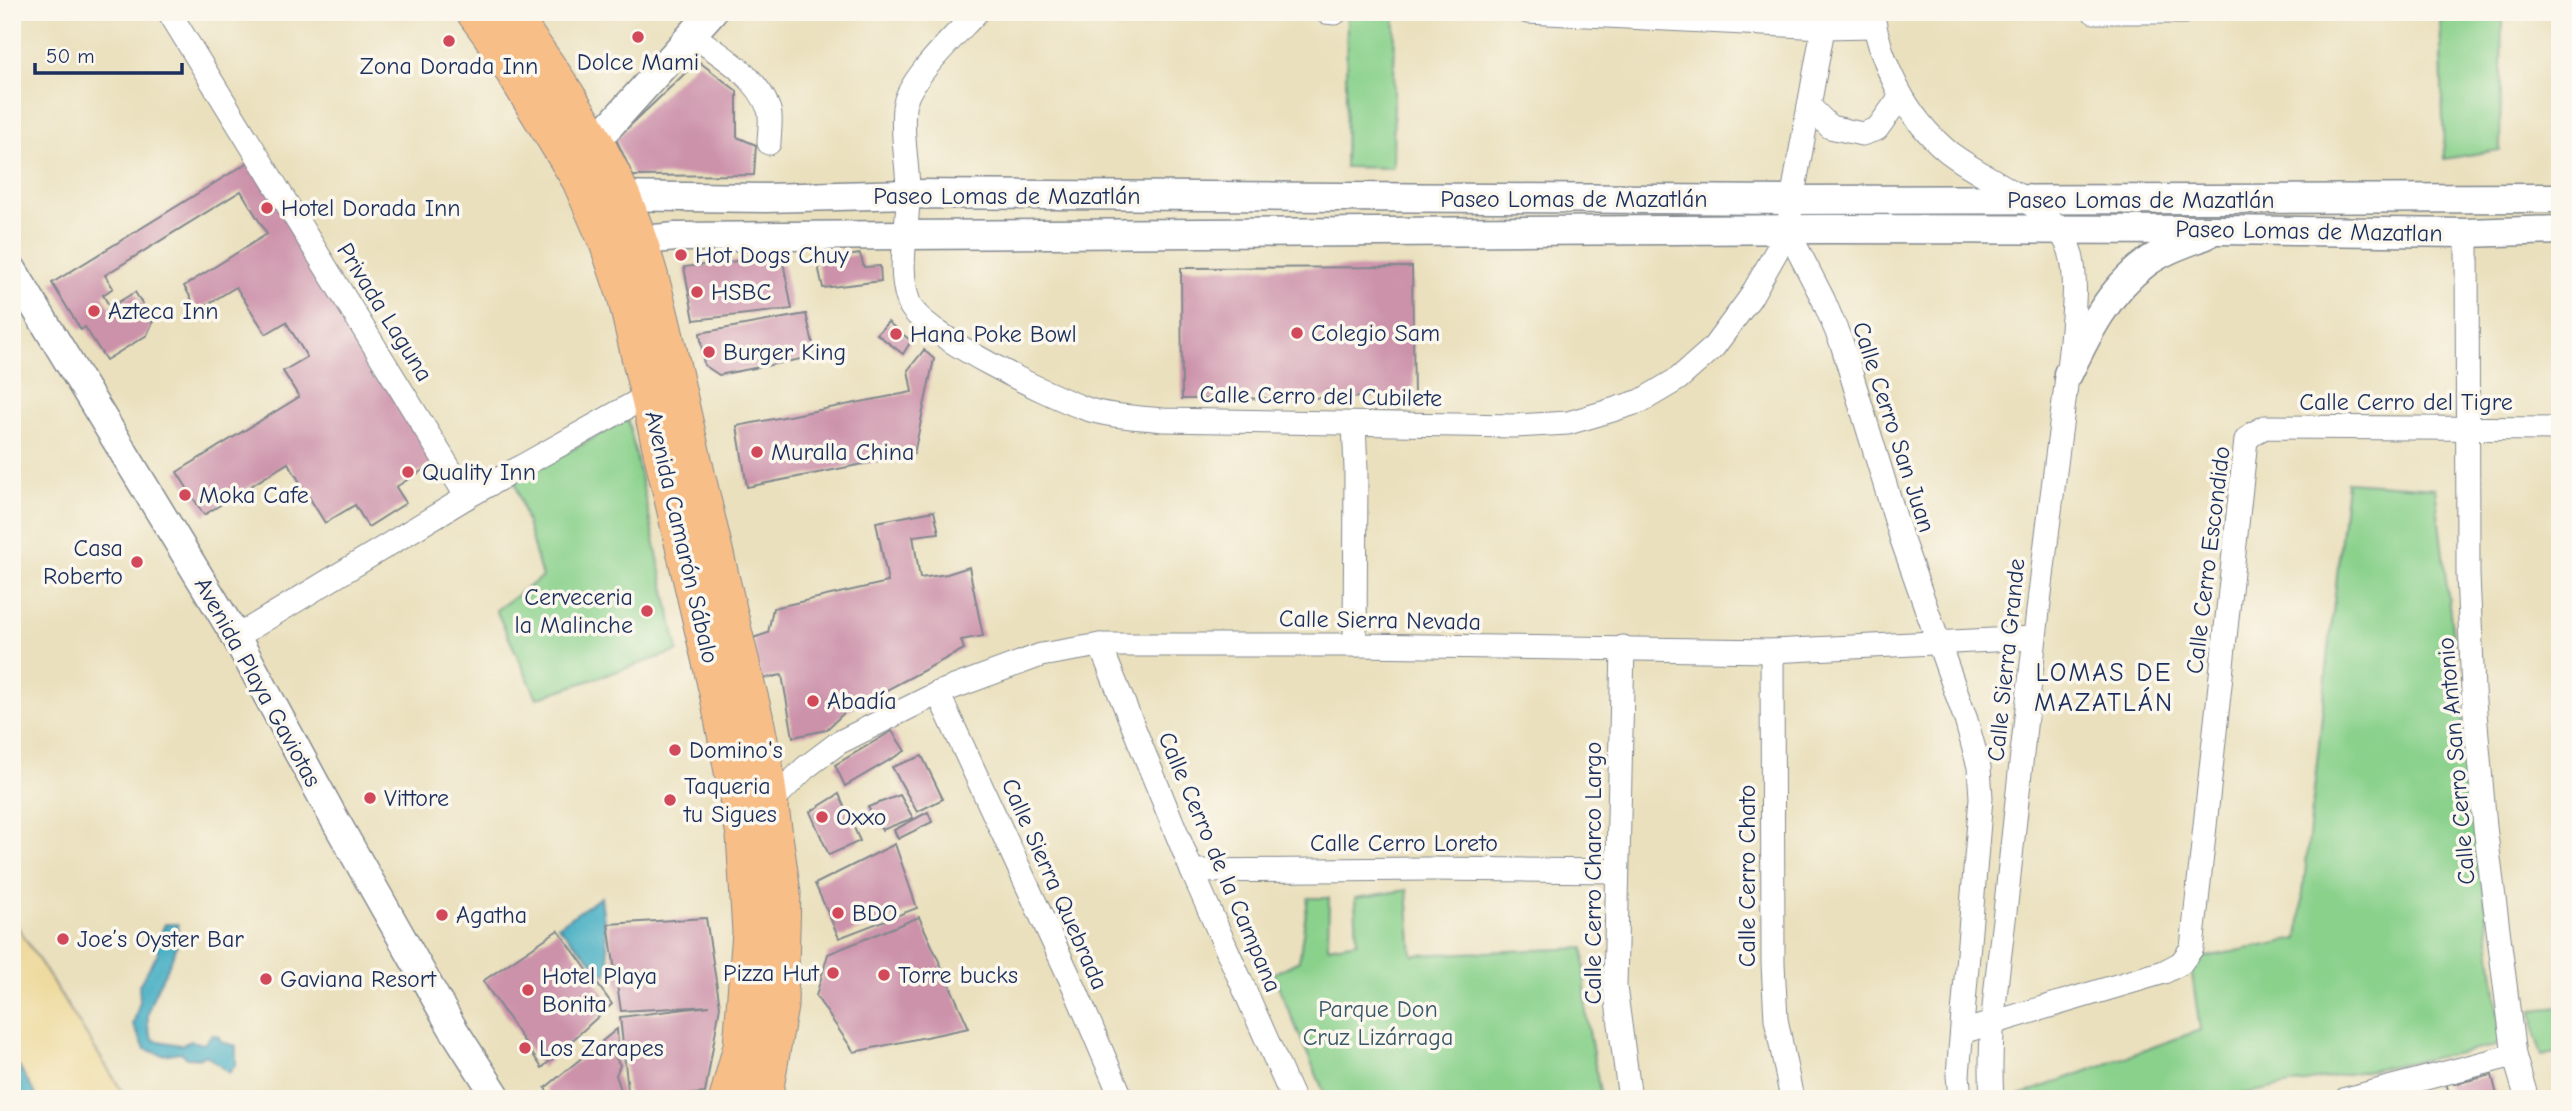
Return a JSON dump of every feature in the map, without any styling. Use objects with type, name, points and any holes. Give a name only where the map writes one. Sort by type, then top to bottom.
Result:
[{"type":"main road","name":"Avenida Camarón Sábalo","points":[[475,12],[557,139],[605,196]]},
{"type":"main road","name":"Avenida Camarón Sábalo","points":[[508,12],[558,82],[595,142],[605,196],[666,343],[755,720],[782,893],[779,1006],[762,1099]]},
{"type":"main road","name":"Avenida Camarón Sábalo","points":[[623,242],[626,296],[719,698],[745,835],[751,932],[742,1046],[727,1099]]},
{"type":"street","name":"Privada Laguna","points":[[169,12],[467,497]]},
{"type":"street","points":[[595,142],[712,12]]},
{"type":"street","name":"Calle Cerro del Cubilete","points":[[977,12],[920,75],[904,106],[909,194],[903,263],[910,305],[922,320],[950,342],[1086,409],[1163,420],[1515,426],[1568,423],[1640,401],[1678,379],[1713,348],[1750,298],[1788,231]]},
{"type":"street","points":[[1326,12],[1335,13]]},
{"type":"street","points":[[1528,12],[1873,19],[1884,58],[1900,96],[1920,124],[1945,149],[2041,211],[2059,230]]},
{"type":"street","points":[[2094,12],[2184,12]]},
{"type":"street","points":[[1788,231],[1825,20]]},
{"type":"street","points":[[692,35],[730,63],[757,88],[769,111],[769,143]]},
{"type":"street","points":[[1809,106],[1830,127],[1862,134],[1877,129],[1900,96]]},
{"type":"street","name":"Paseo Lomas de Mazatlán","points":[[605,196],[766,198],[909,194],[1792,200],[2560,198]]},
{"type":"street","name":"Paseo Lomas de Mazatlán","points":[[623,242],[676,237],[904,235],[2059,230]]},
{"type":"street","name":"Paseo Lomas de Mazatlan","points":[[2059,230],[2467,233],[2560,230]]},
{"type":"street","name":"Calle Sierra Grande","points":[[1993,1099],[1990,1070],[1994,1023],[2033,638],[2068,374],[2074,302],[2072,257],[2059,230]]},
{"type":"street","points":[[2068,374],[2099,314],[2131,275],[2148,261],[2221,230]]},
{"type":"street","name":"Calle Cerro San Juan","points":[[1788,231],[1823,299],[1842,344],[1902,540],[1939,644]]},
{"type":"street","name":"Calle Cerro San Antonio","points":[[2467,233],[2468,575],[2473,690],[2485,827],[2514,1055],[2527,1099]]},
{"type":"street","name":"Avenida Playa Gaviotas","points":[[12,269],[236,637],[445,1015],[498,1099]]},
{"type":"street","points":[[236,637],[467,497],[649,395]]},
{"type":"street","name":"Calle Cerro del Tigre","points":[[2254,433],[2265,427],[2467,422],[2560,429]]},
{"type":"street","points":[[1354,424],[1355,645]]},
{"type":"street","name":"Calle Cerro Escondido","points":[[1962,1032],[2164,972],[2181,963],[2192,948],[2246,440],[2254,433]]},
{"type":"street","name":"Calle Sierra Nevada","points":[[769,804],[805,768],[838,743],[939,693],[1041,654],[1100,645],[1355,645],[1773,651],[2033,638]]},
{"type":"street","name":"Calle Sierra Grande","points":[[1939,644],[1966,720],[1979,768],[1981,798],[1958,1074],[1960,1099]]},
{"type":"street","name":"Calle Cerro de la Campana","points":[[1100,645],[1192,871],[1293,1099]]},
{"type":"street","name":"Calle Cerro Charco Largo","points":[[1623,648],[1615,987],[1630,1099]]},
{"type":"street","name":"Calle Cerro Chato","points":[[1773,651],[1773,964],[1776,1018],[1792,1099]]},
{"type":"street","name":"Calle Sierra Quebrada","points":[[939,693],[1122,1099]]},
{"type":"street","name":"Calle Cerro Loreto","points":[[1192,871],[1442,869],[1617,872]]},
{"type":"street","points":[[2346,1099],[2514,1055]]},
{"type":"green space","points":[[1347,12],[1395,12],[1393,168],[1345,167]]},
{"type":"green space","points":[[2440,12],[2502,12],[2500,150],[2444,159]]},
{"type":"green space","points":[[628,419],[678,651],[537,698],[496,610],[542,577],[515,481]]},
{"type":"green space","points":[[2347,482],[2435,488],[2502,1045],[2215,1099],[2009,1099],[2200,1030],[2190,960],[2298,939]]},
{"type":"green space","name":"Parque Don Cruz Lizárraga","points":[[1407,890],[1412,955],[1584,948],[1586,1014],[1601,1099],[1327,1099],[1273,974],[1299,961],[1308,898],[1329,898],[1328,947],[1357,942],[1355,898]]},
{"type":"green space","points":[[2560,1007],[2560,1052],[2542,1056],[2535,1034],[2532,1010]]},
{"type":"sand","points":[[12,918],[127,1099],[38,1099],[12,1055]]},
{"type":"water","points":[[601,897],[610,970],[605,975],[558,926]]},
{"type":"water","points":[[165,924],[178,924],[177,941],[150,1005],[148,1029],[153,1040],[181,1045],[191,1041],[204,1044],[212,1034],[219,1037],[221,1042],[236,1046],[236,1064],[229,1073],[206,1055],[187,1058],[181,1052],[162,1055],[145,1049],[133,1025],[140,1001],[139,985],[158,953],[156,945]]},
{"type":"water","points":[[12,1055],[38,1099],[12,1099]]},
{"type":"building","points":[[698,61],[737,91],[737,137],[756,145],[754,175],[633,176],[616,139]]},
{"type":"building","points":[[252,160],[439,460],[396,487],[406,503],[368,527],[355,505],[325,523],[288,463],[204,515],[177,472],[299,397],[283,371],[307,357],[286,322],[266,334],[236,287],[198,310],[184,286],[267,234],[241,191],[105,275],[113,288],[103,295],[110,307],[135,292],[153,321],[147,335],[106,360],[85,327],[81,330],[52,283]]},
{"type":"building","points":[[860,254],[864,267],[880,266],[881,281],[823,288],[817,261]]},
{"type":"building","points":[[782,256],[792,309],[694,320],[684,267]]},
{"type":"building","name":"Colegio Sam","points":[[1412,267],[1414,397],[1182,399],[1181,268]]},
{"type":"building","points":[[806,314],[816,356],[719,375],[704,365],[700,333]]},
{"type":"building","points":[[888,322],[911,341],[903,354],[877,334]]},
{"type":"building","points":[[924,350],[934,359],[914,454],[747,487],[737,426],[912,392],[908,370]]},
{"type":"building","points":[[934,511],[939,533],[913,536],[920,578],[969,567],[983,636],[961,640],[964,649],[845,712],[826,730],[793,737],[782,675],[761,679],[753,638],[768,633],[773,608],[888,582],[876,522]]},
{"type":"building","points":[[892,731],[905,751],[845,786],[835,765]]},
{"type":"building","points":[[922,756],[943,799],[917,812],[892,767]]},
{"type":"building","points":[[839,794],[860,841],[829,855],[810,812]]},
{"type":"building","points":[[900,795],[913,818],[882,830],[868,807]]},
{"type":"building","points":[[928,812],[932,822],[898,839],[894,830]]},
{"type":"building","points":[[895,844],[917,908],[839,938],[815,884]]},
{"type":"building","name":"Torre bucks","points":[[919,917],[969,1028],[854,1052],[816,996],[828,954]]},
{"type":"building","points":[[706,918],[720,1006],[705,1093],[629,1099],[620,1017],[710,1006],[621,1011],[608,924]]},
{"type":"building","points":[[558,930],[612,1004],[542,1068],[483,981]]},
{"type":"building","points":[[617,1029],[618,1044],[613,1053],[620,1065],[616,1075],[624,1099],[552,1099],[545,1088]]},
{"type":"building","points":[[2492,1075],[2498,1099],[2458,1099],[2456,1091],[2449,1093],[2446,1083],[2453,1081],[2454,1084]]},
{"type":"place","name":"Dolce Mami","points":[[638,37]]},
{"type":"place","name":"Zona Dorada Inn","points":[[449,41]]},
{"type":"place","name":"Hotel Dorada Inn","points":[[267,208]]},
{"type":"place","name":"Hot Dogs Chuy","points":[[681,255]]},
{"type":"place","name":"HSBC","points":[[697,292]]},
{"type":"place","name":"Azteca Inn","points":[[94,311]]},
{"type":"place","name":"Colegio Sam","points":[[1297,333]]},
{"type":"place","name":"Hana Poke Bowl","points":[[896,334]]},
{"type":"place","name":"Burger King","points":[[709,352]]},
{"type":"place","name":"Muralla China","points":[[757,452]]},
{"type":"place","name":"Quality Inn","points":[[408,472]]},
{"type":"place","name":"Moka Cafe","points":[[185,495]]},
{"type":"place","name":"Casa Roberto","points":[[137,562]]},
{"type":"place","name":"Cerveceria la Malinche","points":[[647,611]]},
{"type":"place","name":"Abadía","points":[[813,701]]},
{"type":"place","name":"Domino's","points":[[675,750]]},
{"type":"place","name":"Vittore","points":[[370,798]]},
{"type":"place","name":"Taqueria tu Sigues","points":[[670,800]]},
{"type":"place","name":"Oxxo","points":[[822,817]]},
{"type":"place","name":"BDO","points":[[838,913]]},
{"type":"place","name":"Agatha","points":[[442,915]]},
{"type":"place","name":"Joe’s Oyster Bar","points":[[63,939]]},
{"type":"place","name":"Pizza Hut","points":[[833,973]]},
{"type":"place","name":"Torre bucks","points":[[884,975]]},
{"type":"place","name":"Gaviana Resort","points":[[266,979]]},
{"type":"place","name":"Hotel Playa Bonita","points":[[528,990]]},
{"type":"place","name":"Los Zarapes","points":[[525,1048]]},
{"type":"district","name":"LOMAS DE MAZATLÁN","points":[[2104,688]]}]
